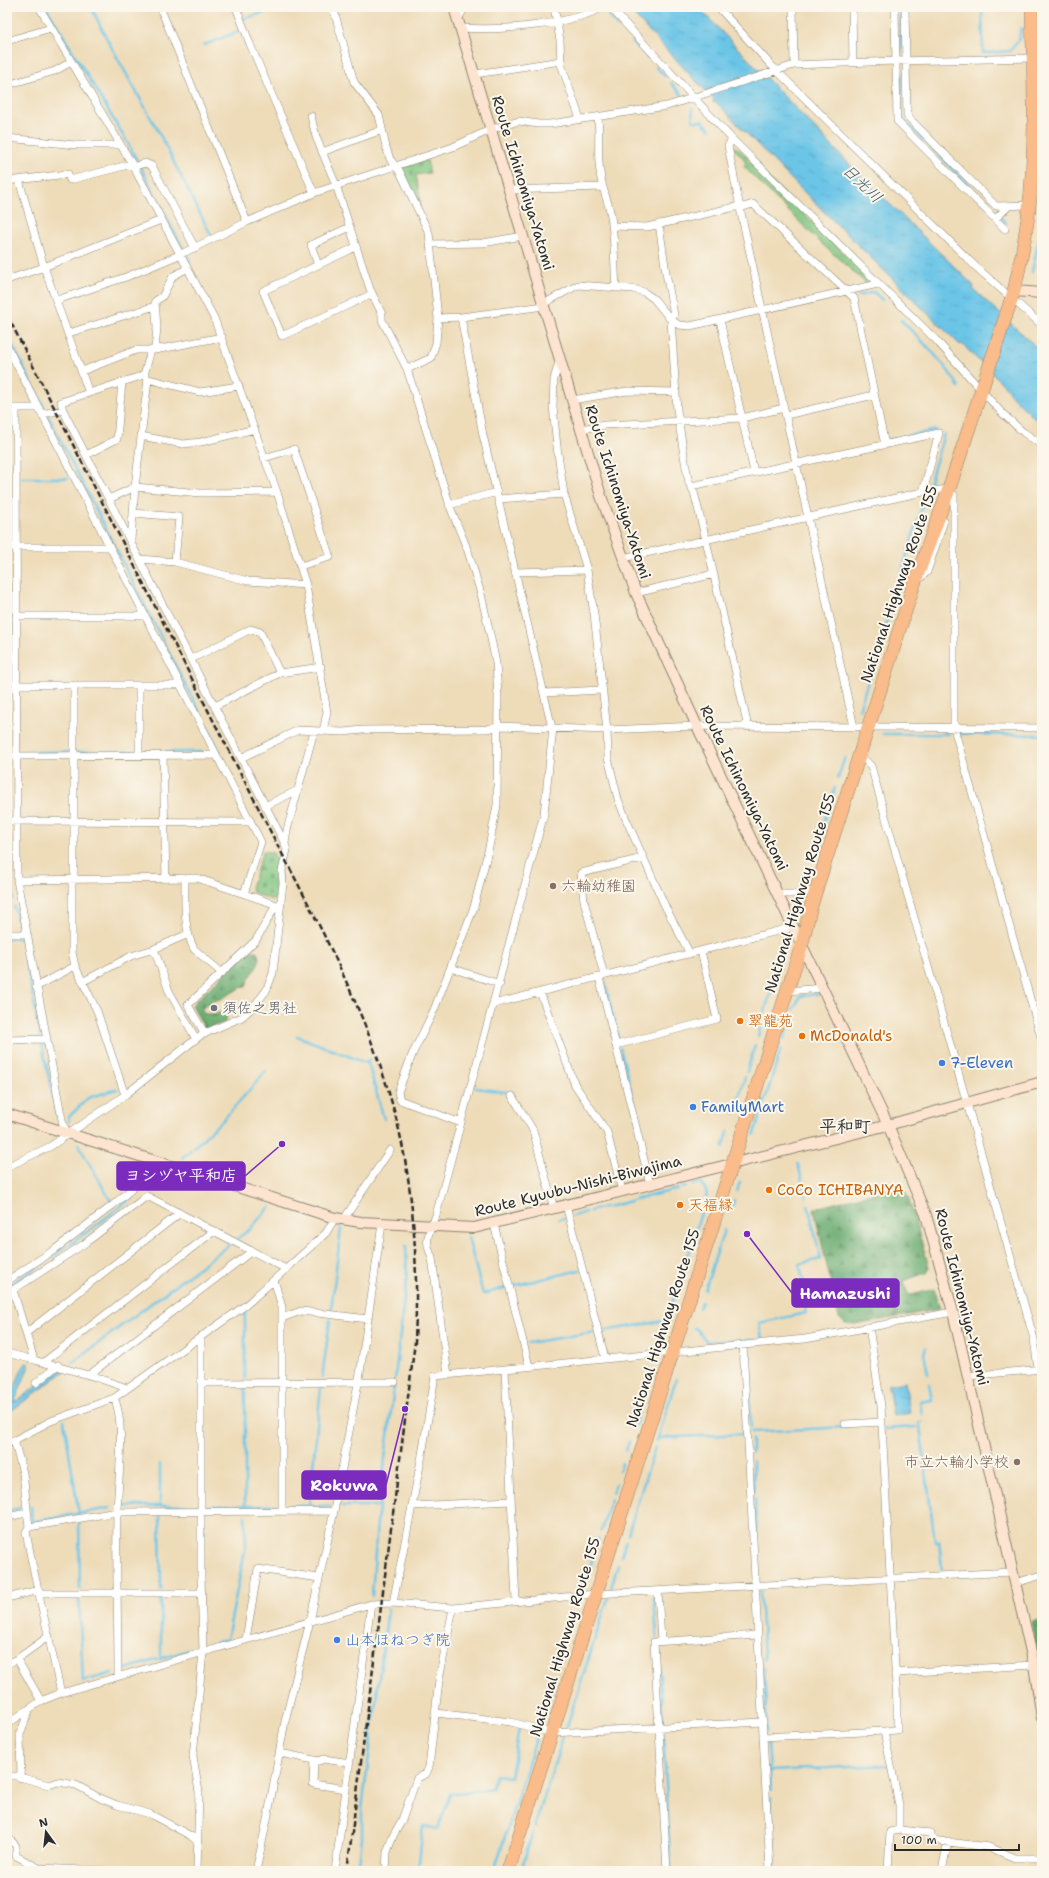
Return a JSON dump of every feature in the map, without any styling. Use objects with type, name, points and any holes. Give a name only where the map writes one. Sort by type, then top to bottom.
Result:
[{"type":"highway","name":"National Highway Route 155","points":[[508,1871],[802,944],[816,890],[868,727],[914,584],[951,491],[982,387],[1011,298],[1021,260],[1030,206],[1037,58],[1032,7]]},
{"type":"main road","name":"Route Ichinomiya-Yatomi","points":[[454,7],[492,129],[580,429],[601,496],[636,593],[697,726],[888,1125],[926,1215],[953,1312],[1034,1665],[1042,1718]]},
{"type":"main road","points":[[1011,298],[1042,294]]},
{"type":"main road","name":"Route Kyuubu-Nishi-Biwajima","points":[[7,1114],[340,1218],[382,1224],[474,1228],[888,1125],[1042,1082]]},
{"type":"street","points":[[39,7],[120,145],[136,166],[161,220],[186,252]]},
{"type":"street","points":[[160,7],[247,222]]},
{"type":"street","points":[[236,7],[250,44],[314,193]]},
{"type":"street","points":[[333,7],[354,82],[379,116],[386,147],[421,213],[429,233],[438,318],[436,343],[432,358],[408,369]]},
{"type":"street","points":[[465,7],[459,24],[482,30],[557,22],[593,13],[604,7]]},
{"type":"street","points":[[554,7],[561,61],[580,119]]},
{"type":"street","points":[[610,7],[696,97],[732,139],[936,340],[1023,432],[1042,445]]},
{"type":"street","points":[[718,7],[776,71],[976,267],[1042,325]]},
{"type":"street","points":[[793,7],[794,65]]},
{"type":"street","points":[[852,7],[853,63]]},
{"type":"street","points":[[895,7],[897,121],[1005,229]]},
{"type":"street","points":[[905,7],[907,116],[996,206],[1030,206]]},
{"type":"street","points":[[7,41],[51,28]]},
{"type":"street","points":[[57,300],[126,277],[186,252],[247,222],[314,193],[453,147],[492,129],[519,121],[550,124],[649,110],[696,97],[794,65],[1037,58]]},
{"type":"street","points":[[475,74],[561,61]]},
{"type":"street","points":[[7,84],[55,71],[71,62]]},
{"type":"street","points":[[311,116],[316,137],[336,185],[372,294],[382,314],[382,320],[408,369],[449,505],[468,551],[481,594],[496,663],[499,726],[497,805],[489,847],[474,907],[434,1010],[412,1055],[398,1092],[400,1100],[461,1123]]},
{"type":"street","points":[[598,117],[598,155],[602,188],[610,210],[616,288]]},
{"type":"street","points":[[322,152],[382,130]]},
{"type":"street","points":[[7,138],[76,145],[120,145]]},
{"type":"street","points":[[732,139],[728,146],[740,207],[764,310],[854,727]]},
{"type":"street","points":[[7,181],[68,174],[70,180],[148,163],[152,166],[186,252],[186,269],[214,318],[255,429],[269,457],[277,492],[304,565],[306,586],[321,667],[327,712],[323,731]]},
{"type":"street","points":[[19,180],[44,267],[89,393]]},
{"type":"street","points":[[509,190],[602,188]]},
{"type":"street","points":[[612,226],[647,227],[753,204],[854,298],[885,444]]},
{"type":"street","points":[[995,219],[1010,206]]},
{"type":"street","points":[[7,280],[44,267],[161,220]]},
{"type":"street","points":[[659,224],[674,315],[671,320],[675,392],[685,462],[706,540],[748,726]]},
{"type":"street","points":[[318,265],[311,245],[350,227]]},
{"type":"street","points":[[431,244],[483,243],[523,236]]},
{"type":"street","points":[[356,247],[264,291],[282,336],[372,294]]},
{"type":"street","points":[[131,541],[134,487],[141,436],[146,377],[157,327],[155,301],[162,297],[173,276],[186,269]]},
{"type":"street","points":[[438,318],[462,317],[543,305],[578,285],[633,289],[644,292],[654,299],[671,320],[679,325],[690,326],[878,284]]},
{"type":"street","points":[[68,333],[155,306]]},
{"type":"street","points":[[448,1374],[432,1258],[427,1246],[427,1237],[432,1227],[500,984],[544,814],[552,728],[483,435],[462,317]]},
{"type":"street","points":[[720,320],[754,472]]},
{"type":"street","points":[[82,371],[136,350],[153,350],[222,337]]},
{"type":"street","points":[[7,346],[261,842],[244,894]]},
{"type":"street","points":[[560,359],[554,379],[553,406],[555,433],[564,494],[587,570],[594,614],[601,690],[607,730],[608,758],[618,799],[665,906],[690,954]]},
{"type":"street","points":[[7,1167],[51,1146],[125,1095],[196,1039],[242,1017],[266,990],[273,972],[278,906],[283,883],[282,871],[287,850],[285,844],[63,410],[61,402],[122,382],[146,377],[200,392],[239,386]]},
{"type":"street","points":[[86,455],[117,439],[122,382]]},
{"type":"street","points":[[572,400],[628,391],[675,392]]},
{"type":"street","points":[[580,429],[605,425],[742,418],[785,412],[874,395]]},
{"type":"street","points":[[7,408],[40,411],[63,410]]},
{"type":"street","points":[[16,408],[16,880],[63,1125],[68,1133]]},
{"type":"street","points":[[141,436],[183,444],[201,442],[255,429]]},
{"type":"street","points":[[691,486],[939,433],[923,492]]},
{"type":"street","points":[[269,457],[294,449],[330,557],[304,565]]},
{"type":"street","points":[[7,483],[16,483]]},
{"type":"street","points":[[109,499],[134,487],[200,493],[277,492]]},
{"type":"street","points":[[623,558],[923,492],[951,491],[954,495],[954,728],[1042,1041]]},
{"type":"street","points":[[449,505],[497,495],[564,494]]},
{"type":"street","points":[[133,513],[179,517],[175,562]]},
{"type":"street","points":[[7,547],[110,547]]},
{"type":"street","points":[[140,559],[175,562],[248,581],[306,586]]},
{"type":"street","points":[[515,572],[587,570]]},
{"type":"street","points":[[636,593],[714,574]]},
{"type":"street","points":[[16,616],[145,616]]},
{"type":"street","points":[[191,659],[251,629],[260,632],[280,673]]},
{"type":"street","points":[[215,706],[280,673],[321,667]]},
{"type":"street","points":[[7,685],[180,685]]},
{"type":"street","points":[[74,685],[72,952],[75,966],[84,980],[97,1011],[125,1095]]},
{"type":"street","points":[[139,685],[139,755]]},
{"type":"street","points":[[544,693],[601,690]]},
{"type":"street","points":[[241,758],[298,730],[487,729],[499,726],[607,730],[697,726],[1042,728]]},
{"type":"street","points":[[285,844],[314,731]]},
{"type":"street","points":[[163,755],[166,879]]},
{"type":"street","points":[[15,756],[216,755]]},
{"type":"street","points":[[860,755],[871,766],[1034,1339],[1040,1369],[967,1376]]},
{"type":"street","points":[[266,806],[298,790]]},
{"type":"street","points":[[7,821],[251,822]]},
{"type":"street","points":[[644,858],[581,873],[584,901],[616,1045],[650,1184]]},
{"type":"street","points":[[185,878],[186,923],[188,934],[194,949],[222,974]]},
{"type":"street","points":[[16,880],[197,878],[278,906]]},
{"type":"street","points":[[777,894],[800,894],[816,890]]},
{"type":"street","points":[[205,1034],[188,1005],[256,940],[278,906]]},
{"type":"street","points":[[494,1004],[793,927]]},
{"type":"street","points":[[7,934],[26,934]]},
{"type":"street","points":[[84,980],[131,956],[154,949],[188,934]]},
{"type":"street","points":[[154,949],[169,991],[196,1039]]},
{"type":"street","points":[[616,1045],[717,1019],[701,951]]},
{"type":"street","points":[[36,987],[75,966]]},
{"type":"street","points":[[451,968],[500,984]]},
{"type":"street","points":[[787,991],[822,988]]},
{"type":"street","points":[[540,992],[576,1085],[607,1132],[622,1191]]},
{"type":"street","points":[[7,1040],[46,1039]]},
{"type":"street","points":[[512,1096],[532,1130],[554,1209]]},
{"type":"street","points":[[7,1444],[51,1421],[114,1398],[246,1304],[326,1233],[340,1218],[390,1150]]},
{"type":"street","points":[[9,1287],[113,1205],[163,1162]]},
{"type":"street","points":[[9,1287],[84,1244],[147,1196],[286,1269]]},
{"type":"street","points":[[566,1205],[604,1358]]},
{"type":"street","points":[[26,1333],[180,1213]]},
{"type":"street","points":[[256,1871],[285,1721],[310,1621],[334,1511],[358,1383],[382,1224]]},
{"type":"street","points":[[494,1224],[529,1366]]},
{"type":"street","points":[[44,1362],[214,1231]]},
{"type":"street","points":[[89,1375],[252,1251]]},
{"type":"street","points":[[274,1280],[282,1307],[282,1511]]},
{"type":"street","points":[[9,1287],[34,1360]]},
{"type":"street","points":[[282,1318],[301,1311],[368,1319]]},
{"type":"street","points":[[393,1602],[435,1376],[805,1339],[953,1312]]},
{"type":"street","points":[[763,1737],[897,1730],[881,1406],[869,1327]]},
{"type":"street","points":[[196,1871],[199,1792],[194,1756],[203,1652],[202,1336]]},
{"type":"street","points":[[743,1345],[770,1871]]},
{"type":"street","points":[[7,1353],[58,1365],[127,1388]]},
{"type":"street","points":[[36,1383],[58,1365]]},
{"type":"street","points":[[505,1369],[510,1501],[516,1601]]},
{"type":"street","points":[[202,1383],[395,1382]]},
{"type":"street","points":[[114,1398],[118,1405],[120,1428],[117,1512],[118,1676]]},
{"type":"street","points":[[846,1424],[882,1422]]},
{"type":"street","points":[[14,1440],[23,1473],[29,1527],[26,1532],[61,1693]]},
{"type":"street","points":[[412,1506],[510,1501]]},
{"type":"street","points":[[29,1527],[117,1512],[334,1511]]},
{"type":"street","points":[[7,1517],[27,1513]]},
{"type":"street","points":[[246,1639],[258,1569],[319,1578]]},
{"type":"street","points":[[7,1724],[41,1701],[61,1693],[371,1604],[393,1602],[453,1608],[595,1594],[1012,1572]]},
{"type":"street","points":[[1014,1583],[1042,1575]]},
{"type":"street","points":[[658,1591],[661,1641]]},
{"type":"street","points":[[7,1598],[39,1592],[118,1594],[202,1593]]},
{"type":"street","points":[[335,1871],[371,1604]]},
{"type":"street","points":[[386,1871],[387,1852],[392,1836],[402,1820],[417,1778],[426,1774],[429,1767],[439,1680],[453,1608]]},
{"type":"street","points":[[667,1871],[654,1642],[758,1635]]},
{"type":"street","points":[[7,1664],[17,1659],[49,1636]]},
{"type":"street","points":[[17,1659],[41,1701]]},
{"type":"street","points":[[895,1672],[1034,1665]]},
{"type":"street","points":[[21,1778],[20,1734],[30,1708]]},
{"type":"street","points":[[436,1713],[510,1722],[552,1732],[763,1722]]},
{"type":"street","points":[[884,1731],[899,1805],[899,1830]]},
{"type":"street","points":[[280,1753],[319,1761],[324,1759],[350,1763]]},
{"type":"street","points":[[314,1760],[313,1784],[346,1789]]},
{"type":"street","points":[[7,1776],[49,1784],[58,1782],[76,1785],[117,1805],[150,1814],[191,1836],[197,1841]]},
{"type":"street","points":[[888,1871],[890,1832],[899,1830],[931,1833],[931,1840],[989,1847],[1014,1858],[1042,1858]]},
{"type":"street","points":[[7,1836],[16,1846],[16,1856],[38,1868],[107,1871]]},
{"type":"street","points":[[942,1871],[948,1841]]},
{"type":"green space","points":[[733,146],[739,149],[870,279],[868,285],[822,244],[743,166],[746,164],[744,159],[732,147]]},
{"type":"green space","points":[[427,160],[430,173],[416,175],[421,204],[418,203],[402,171],[403,167]]},
{"type":"green space","points":[[263,851],[273,853],[280,870],[278,891],[276,898],[272,900],[252,892],[251,888]]},
{"type":"green space","points":[[257,951],[259,961],[246,987],[240,988],[221,999],[209,1002],[202,1009],[203,1013],[206,1014],[227,1014],[226,1022],[205,1029],[192,1005],[246,953]]},
{"type":"green space","points":[[894,1187],[895,1190],[904,1189],[909,1199],[929,1267],[926,1273],[905,1280],[904,1283],[908,1294],[911,1295],[934,1289],[940,1309],[855,1325],[845,1324],[839,1318],[814,1210],[816,1208]]},
{"type":"green space","points":[[1042,1618],[1042,1651],[1038,1653],[1035,1652],[1035,1641],[1031,1623]]},
{"type":"water","name":"日光川","points":[[626,7],[698,7],[855,170],[974,286],[973,289],[1042,352],[1042,426],[1008,392],[1009,390],[962,344],[960,345],[799,187],[716,102],[713,103],[714,100]]},
{"type":"water","points":[[26,1363],[30,1364],[14,1403],[60,1369],[65,1371],[7,1414],[7,1408],[21,1371]]},
{"type":"water","points":[[905,1382],[910,1413],[893,1416],[888,1385]]},
{"type":"waterway","points":[[46,7],[129,145],[190,262]]},
{"type":"waterway","points":[[91,7],[108,41],[157,129],[211,235]]},
{"type":"waterway","points":[[282,7],[289,12],[304,7]]},
{"type":"waterway","points":[[243,19],[282,7]]},
{"type":"waterway","points":[[900,7],[901,51]]},
{"type":"waterway","points":[[982,7],[983,53],[1010,51],[1019,40],[1021,28]]},
{"type":"waterway","points":[[607,14],[618,27]]},
{"type":"waterway","points":[[204,45],[240,31]]},
{"type":"waterway","points":[[632,41],[648,58]]},
{"type":"waterway","points":[[656,67],[665,76]]},
{"type":"waterway","points":[[901,72],[902,118],[997,214]]},
{"type":"waterway","points":[[671,83],[682,95]]},
{"type":"waterway","points":[[692,108],[693,121],[702,121],[710,129]]},
{"type":"waterway","points":[[1001,218],[1006,223]]},
{"type":"waterway","points":[[1032,272],[1040,235]]},
{"type":"waterway","points":[[858,296],[874,292],[882,300]]},
{"type":"waterway","points":[[901,320],[940,360],[959,387]]},
{"type":"waterway","points":[[7,335],[45,409]]},
{"type":"waterway","points":[[48,416],[220,752]]},
{"type":"waterway","points":[[888,440],[937,430]]},
{"type":"waterway","points":[[928,488],[944,434]]},
{"type":"waterway","points":[[21,478],[68,478]]},
{"type":"waterway","points":[[859,710],[925,497]]},
{"type":"waterway","points":[[883,734],[949,734]]},
{"type":"waterway","points":[[959,734],[1042,735]]},
{"type":"waterway","points":[[22,752],[70,752]]},
{"type":"waterway","points":[[78,752],[136,752]]},
{"type":"waterway","points":[[144,752],[203,752]]},
{"type":"waterway","points":[[838,778],[845,757]]},
{"type":"waterway","points":[[831,800],[835,788]]},
{"type":"waterway","points":[[821,831],[828,810]]},
{"type":"waterway","points":[[817,846],[818,842]]},
{"type":"waterway","points":[[7,870],[11,871],[11,875]]},
{"type":"waterway","points":[[11,881],[13,899]]},
{"type":"waterway","points":[[14,906],[19,926]]},
{"type":"waterway","points":[[763,1018],[788,934]]},
{"type":"waterway","points":[[7,938],[18,938],[22,941],[40,1033],[39,1036]]},
{"type":"waterway","points":[[605,982],[613,1017]]},
{"type":"waterway","points":[[793,1010],[801,996],[818,994]]},
{"type":"waterway","points":[[784,1039],[791,1018]]},
{"type":"waterway","points":[[614,1019],[619,1040]]},
{"type":"waterway","points":[[758,1036],[761,1025]]},
{"type":"waterway","points":[[297,1036],[366,1063],[370,1059]]},
{"type":"waterway","points":[[42,1045],[57,1116]]},
{"type":"waterway","points":[[747,1072],[755,1045]]},
{"type":"waterway","points":[[620,1048],[629,1081]]},
{"type":"waterway","points":[[754,1135],[781,1049]]},
{"type":"waterway","points":[[368,1063],[384,1119]]},
{"type":"waterway","points":[[194,1147],[225,1118],[266,1071]]},
{"type":"waterway","points":[[738,1101],[745,1077]]},
{"type":"waterway","points":[[630,1086],[634,1105]]},
{"type":"waterway","points":[[476,1088],[513,1093]]},
{"type":"waterway","points":[[69,1121],[68,1118],[88,1098],[117,1089]]},
{"type":"waterway","points":[[734,1113],[736,1108]]},
{"type":"waterway","points":[[637,1118],[640,1129]]},
{"type":"waterway","points":[[723,1148],[728,1132]]},
{"type":"waterway","points":[[78,1144],[112,1203]]},
{"type":"waterway","points":[[182,1158],[191,1150]]},
{"type":"waterway","points":[[798,1164],[806,1197]]},
{"type":"waterway","points":[[11,1284],[89,1231],[161,1172]]},
{"type":"waterway","points":[[737,1191],[740,1182]]},
{"type":"waterway","points":[[692,1185],[700,1183],[704,1188],[707,1194],[705,1202]]},
{"type":"waterway","points":[[682,1188],[686,1187]]},
{"type":"waterway","points":[[634,1200],[678,1189]]},
{"type":"waterway","points":[[731,1211],[734,1200]]},
{"type":"waterway","points":[[608,1207],[631,1201]]},
{"type":"waterway","points":[[762,1339],[759,1323],[806,1313],[804,1298],[808,1297],[799,1264],[821,1259],[808,1205]]},
{"type":"waterway","points":[[238,1238],[249,1230],[270,1207]]},
{"type":"waterway","points":[[590,1211],[605,1207]]},
{"type":"waterway","points":[[573,1216],[586,1212]]},
{"type":"waterway","points":[[671,1306],[701,1213]]},
{"type":"waterway","points":[[559,1219],[564,1218]]},
{"type":"waterway","points":[[331,1310],[341,1228]]},
{"type":"waterway","points":[[705,1290],[724,1230]]},
{"type":"waterway","points":[[468,1237],[483,1294],[505,1288]]},
{"type":"waterway","points":[[72,1363],[230,1244]]},
{"type":"waterway","points":[[395,1378],[407,1273],[406,1246]]},
{"type":"waterway","points":[[513,1286],[580,1270]]},
{"type":"waterway","points":[[699,1308],[702,1302]]},
{"type":"waterway","points":[[245,1312],[245,1378]]},
{"type":"waterway","points":[[322,1378],[330,1320]]},
{"type":"waterway","points":[[603,1331],[670,1320]]},
{"type":"waterway","points":[[694,1328],[697,1329],[707,1342],[755,1340]]},
{"type":"waterway","points":[[528,1343],[595,1332]]},
{"type":"waterway","points":[[926,1348],[924,1353],[928,1374]]},
{"type":"waterway","points":[[657,1441],[676,1379]]},
{"type":"waterway","points":[[922,1415],[920,1402],[932,1400],[929,1384]]},
{"type":"waterway","points":[[644,1395],[647,1385]]},
{"type":"waterway","points":[[245,1387],[245,1506]]},
{"type":"waterway","points":[[309,1506],[321,1387]]},
{"type":"waterway","points":[[372,1596],[377,1523],[394,1387]]},
{"type":"waterway","points":[[749,1389],[751,1427]]},
{"type":"waterway","points":[[634,1427],[640,1407]]},
{"type":"waterway","points":[[64,1421],[79,1514]]},
{"type":"waterway","points":[[923,1421],[919,1423],[935,1542],[939,1542],[942,1569]]},
{"type":"waterway","points":[[751,1432],[846,1427]]},
{"type":"waterway","points":[[885,1429],[916,1427]]},
{"type":"waterway","points":[[658,1438],[744,1434]]},
{"type":"waterway","points":[[752,1439],[752,1453]]},
{"type":"waterway","points":[[626,1451],[629,1441]]},
{"type":"waterway","points":[[628,1534],[655,1447]]},
{"type":"waterway","points":[[753,1461],[754,1491]]},
{"type":"waterway","points":[[620,1470],[622,1463]]},
{"type":"waterway","points":[[160,1464],[160,1506]]},
{"type":"waterway","points":[[613,1493],[616,1483]]},
{"type":"waterway","points":[[755,1498],[757,1539]]},
{"type":"waterway","points":[[601,1531],[611,1499]]},
{"type":"waterway","points":[[31,1506],[32,1522],[110,1508]]},
{"type":"waterway","points":[[123,1506],[199,1506]]},
{"type":"waterway","points":[[207,1506],[223,1506]]},
{"type":"waterway","points":[[226,1506],[276,1506]]},
{"type":"waterway","points":[[289,1506],[331,1506]]},
{"type":"waterway","points":[[342,1506],[379,1506]]},
{"type":"waterway","points":[[7,1511],[20,1508]]},
{"type":"waterway","points":[[160,1514],[161,1589]]},
{"type":"waterway","points":[[209,1645],[227,1639],[246,1546],[245,1515]]},
{"type":"waterway","points":[[79,1523],[80,1588]]},
{"type":"waterway","points":[[590,1567],[598,1539]]},
{"type":"waterway","points":[[621,1556],[626,1541]]},
{"type":"waterway","points":[[757,1543],[759,1563]]},
{"type":"waterway","points":[[611,1588],[618,1565]]},
{"type":"waterway","points":[[760,1591],[764,1659]]},
{"type":"waterway","points":[[654,1596],[657,1639]]},
{"type":"waterway","points":[[161,1597],[161,1659]]},
{"type":"waterway","points":[[79,1598],[83,1681],[113,1673]]},
{"type":"waterway","points":[[567,1726],[608,1598]]},
{"type":"waterway","points":[[358,1871],[362,1839],[362,1809],[388,1609]]},
{"type":"waterway","points":[[658,1646],[663,1723]]},
{"type":"waterway","points":[[125,1669],[196,1648]]},
{"type":"waterway","points":[[764,1668],[767,1732]]},
{"type":"waterway","points":[[540,1727],[554,1684]]},
{"type":"waterway","points":[[418,1871],[423,1826],[438,1829],[450,1794],[492,1789],[495,1775],[511,1777],[519,1728]]},
{"type":"waterway","points":[[663,1731],[671,1871]]},
{"type":"waterway","points":[[494,1871],[538,1733]]},
{"type":"waterway","points":[[535,1826],[563,1737]]},
{"type":"waterway","points":[[768,1742],[771,1790]]},
{"type":"waterway","points":[[769,1771],[889,1765]]},
{"type":"waterway","points":[[771,1798],[775,1869]]},
{"type":"waterway","points":[[521,1871],[533,1832]]},
{"type":"railway","points":[[7,315],[216,726],[303,893],[351,992],[378,1060],[399,1130],[409,1183],[414,1235],[416,1288],[415,1342],[347,1871]]},
{"type":"place","name":"六輪幼稚園","points":[[553,886]]},
{"type":"place","name":"須佐之男社","points":[[214,1008]]},
{"type":"place","name":"翠龍苑","points":[[740,1021]]},
{"type":"place","name":"McDonald's","points":[[802,1036]]},
{"type":"place","name":"7-Eleven","points":[[942,1063]]},
{"type":"place","name":"FamilyMart","points":[[693,1107]]},
{"type":"place","name":"ヨシヅヤ平和店","points":[[282,1144]]},
{"type":"place","name":"CoCo ICHIBANYA","points":[[769,1190]]},
{"type":"place","name":"天福縁","points":[[680,1205]]},
{"type":"place","name":"Hamazushi","points":[[747,1234]]},
{"type":"place","name":"Rokuwa","points":[[405,1409]]},
{"type":"place","name":"市立六輪小学校","points":[[1017,1462]]},
{"type":"place","name":"山本ほねつぎ院","points":[[337,1640]]},
{"type":"district","name":"平和町","points":[[845,1126]]}]
